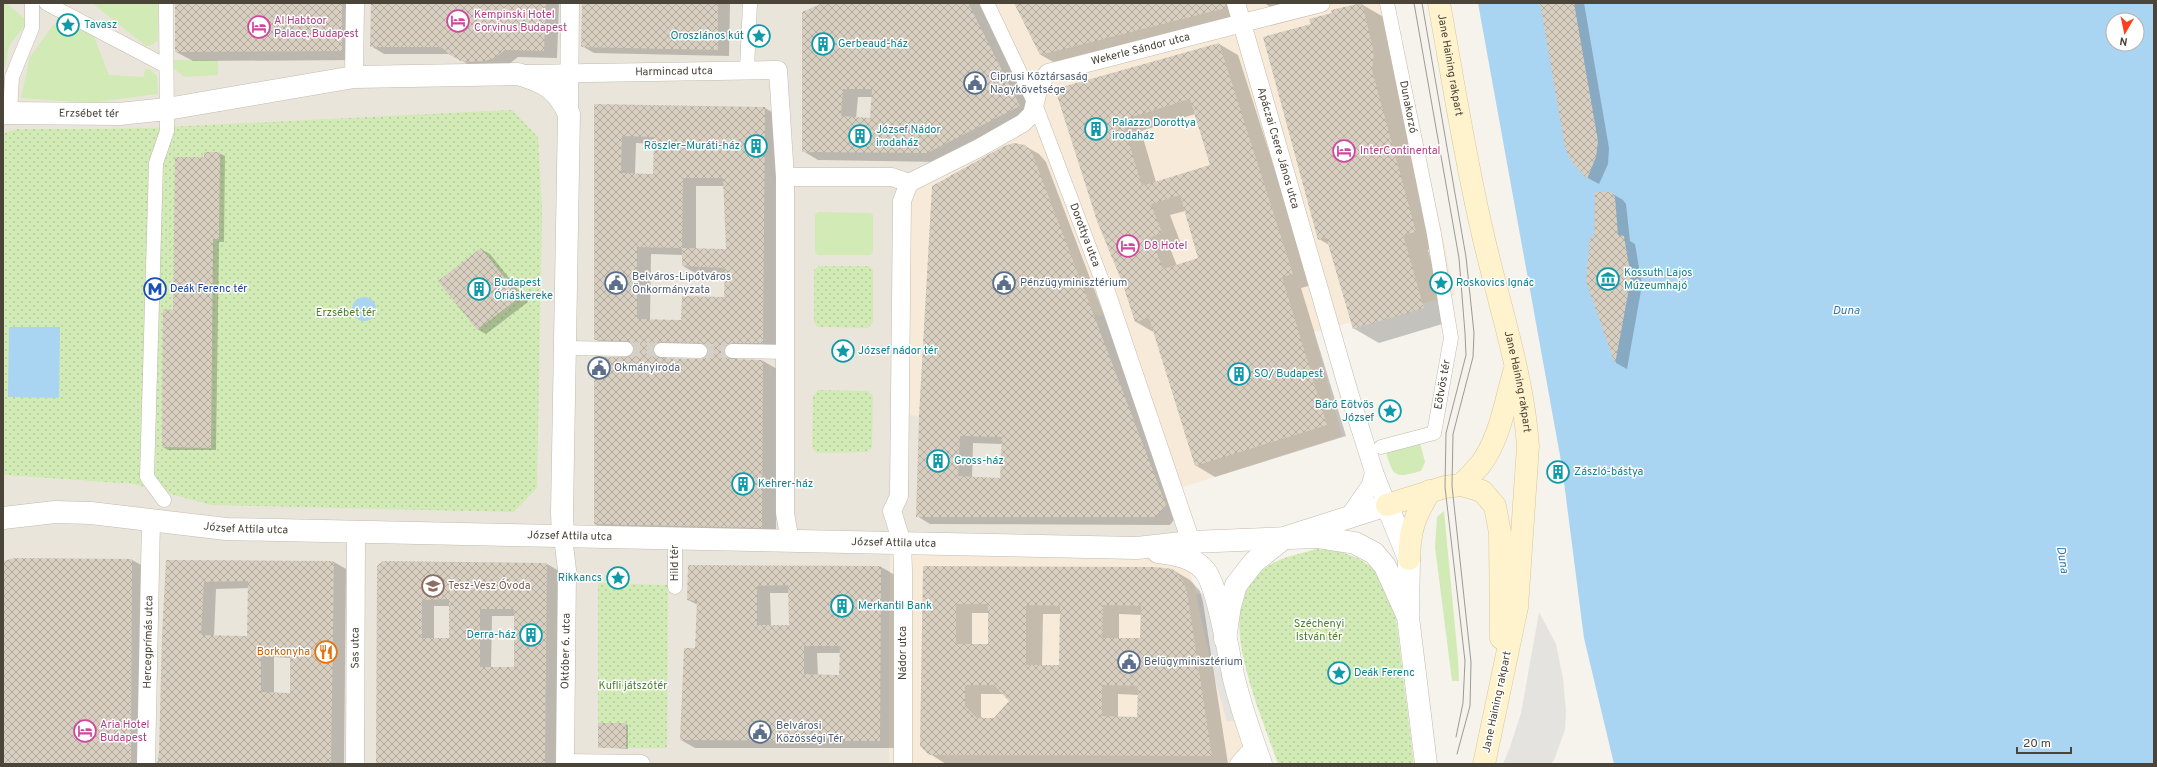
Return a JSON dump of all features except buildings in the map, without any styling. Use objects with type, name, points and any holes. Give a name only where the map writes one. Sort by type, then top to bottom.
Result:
[{"type":"main road","name":"Jane Haining rakpart","points":[[1439,3],[1477,211],[1515,367],[1526,421],[1528,446],[1517,607],[1484,764]]},
{"type":"main road","points":[[1461,486],[1480,464],[1490,448],[1498,429],[1515,367]]},
{"type":"main road","points":[[1387,505],[1430,491],[1461,486],[1482,491],[1495,506],[1500,533],[1503,678]]},
{"type":"main road","points":[[1409,559],[1409,536],[1413,521],[1430,491]]},
{"type":"street","points":[[5,111],[12,77],[32,28],[32,3]]},
{"type":"street","points":[[46,3],[166,66]]},
{"type":"street","points":[[164,500],[147,476],[156,164],[167,132],[166,3]]},
{"type":"street","points":[[354,76],[355,3]]},
{"type":"street","points":[[570,3],[570,74]]},
{"type":"street","points":[[748,69],[750,3]]},
{"type":"street","name":"Dorottya utca","points":[[988,3],[1034,104],[1104,286],[1190,542]]},
{"type":"street","name":"Apáczai Csere János utca","points":[[1236,3],[1320,293],[1374,472]]},
{"type":"street","name":"Wekerle Sándor utca","points":[[909,183],[979,148],[1023,123],[1032,114],[1040,82],[1048,73],[1241,22],[1321,3]]},
{"type":"street","name":"Dunakorzó","points":[[1387,3],[1434,234],[1441,283]]},
{"type":"street","name":"Harmincad utca","points":[[570,74],[748,69],[778,70],[785,177]]},
{"type":"street","name":"Erzsébet tér","points":[[518,74],[539,80],[549,86],[562,99],[569,114]]},
{"type":"street","name":"Erzsébet tér","points":[[5,111],[119,114],[167,109],[354,76],[570,74],[564,348],[562,513],[564,537]]},
{"type":"street","points":[[790,541],[785,513],[785,177],[892,177],[909,183],[902,201],[899,496],[892,511],[902,543]]},
{"type":"street","name":"Eötvös tér","points":[[1381,448],[1434,433],[1451,338],[1441,283]]},
{"type":"street","points":[[564,348],[626,349]]},
{"type":"street","points":[[661,350],[700,350]]},
{"type":"street","points":[[732,351],[786,352]]},
{"type":"street","points":[[1374,472],[1409,559],[1408,617],[1426,764]]},
{"type":"street","points":[[1348,518],[1367,492],[1374,472]]},
{"type":"street","points":[[1225,639],[1230,606],[1236,585],[1254,562],[1284,538],[1387,505]]},
{"type":"street","name":"József Attila utca","points":[[3,518],[55,512],[91,513],[226,530],[1137,548]]},
{"type":"street","name":"Hercegprímás utca","points":[[146,764],[151,520]]},
{"type":"street","name":"Sas utca","points":[[355,764],[356,533]]},
{"type":"street","name":"Október 6. utca","points":[[564,537],[567,570],[565,763]]},
{"type":"street","points":[[1137,548],[1190,542],[1284,538],[1317,538],[1355,543],[1374,553],[1385,566],[1408,617]]},
{"type":"street","name":"Hild tér","points":[[675,539],[675,586]]},
{"type":"street","name":"Nádor utca","points":[[902,543],[903,764]]},
{"type":"street","points":[[1137,548],[1178,555],[1199,564],[1207,572],[1214,592],[1235,681],[1258,755],[1239,764]]},
{"type":"street","points":[[565,763],[641,764]]},
{"type":"shaded area","points":[[3,3],[985,3],[1030,110],[1093,314],[1104,316],[1171,491],[1183,553],[890,548],[889,764],[3,764],[3,475],[133,484],[211,505],[147,128],[16,129],[3,133]]},
{"type":"shaded area","points":[[985,3],[1394,3],[1455,295],[1314,332],[1342,436],[1171,491],[1104,316],[1093,314],[919,416],[907,415],[903,180],[1030,110]]},
{"type":"shaded area","name":"Belügyminisztérium","points":[[890,548],[1183,553],[1256,764],[889,764]]},
{"type":"shaded area","points":[[1214,592],[1245,718],[1227,722],[1211,665],[1196,594]]},
{"type":"shaded area","points":[[1539,612],[1556,644],[1563,678],[1566,711],[1565,730],[1554,760],[1551,764],[1503,764],[1521,713]]},
{"type":"green space","points":[[3,3],[6,3],[24,18],[25,25],[9,46],[5,67],[3,66]]},
{"type":"green space","points":[[92,3],[158,3],[158,40],[152,45],[146,46]]},
{"type":"green space","points":[[64,22],[64,26],[67,28],[72,24],[92,32],[109,75],[144,77],[145,69],[150,69],[157,76],[158,94],[90,103],[21,98],[30,57],[53,25]]},
{"type":"green space","points":[[173,60],[218,60],[218,75],[184,77],[173,68]]},
{"type":"green space","name":"Erzsébet tér","points":[[512,110],[538,137],[542,210],[537,488],[514,512],[211,505],[133,484],[3,475],[3,133],[16,129],[147,128]]},
{"type":"green space","points":[[818,212],[870,213],[873,215],[873,252],[870,255],[818,255],[815,252],[815,215]]},
{"type":"green space","points":[[819,266],[869,266],[873,270],[873,322],[868,328],[818,327],[814,322],[814,270]]},
{"type":"green space","points":[[818,390],[868,391],[873,396],[872,447],[868,452],[817,453],[812,447],[813,396]]},
{"type":"green space","points":[[1420,443],[1425,462],[1421,471],[1406,475],[1397,474],[1388,461],[1386,452]]},
{"type":"green space","points":[[1444,511],[1459,681],[1452,681],[1435,547],[1437,517]]},
{"type":"green space","name":"Széchenyi István tér","points":[[1316,549],[1335,550],[1358,558],[1374,569],[1385,585],[1395,610],[1414,764],[1278,764],[1245,667],[1239,627],[1241,602],[1252,581],[1269,565],[1290,556]]},
{"type":"green space","name":"Kufli játszótér","points":[[598,583],[668,585],[667,748],[598,748]]},
{"type":"water","name":"Duna","points":[[1478,3],[2154,3],[2154,764],[1614,764],[1584,638],[1564,482],[1569,475],[1568,467],[1561,461]]},
{"type":"water","points":[[364,297],[373,300],[376,309],[373,318],[364,321],[355,318],[352,309],[355,300]]},
{"type":"water","points":[[9,327],[60,327],[59,398],[8,397]]},
{"type":"tunnel","points":[[626,349],[661,350]]},
{"type":"tunnel","points":[[700,351],[732,351]]},
{"type":"tram line","points":[[1414,3],[1459,258],[1465,333],[1466,355],[1446,433],[1445,487],[1465,661],[1463,703],[1456,737]]},
{"type":"tram line","points":[[1422,3],[1466,257],[1474,333],[1473,357],[1453,434],[1452,486],[1471,662],[1470,706],[1457,754]]},
{"type":"place","name":"Kempinski Hotel Corvinus Budapest","points":[[458,21]]},
{"type":"place","name":"Tavasz","points":[[68,25]]},
{"type":"place","name":"Al Habtoor Palace, Budapest","points":[[259,27]]},
{"type":"place","name":"Oroszlános kút","points":[[759,36]]},
{"type":"place","name":"Gerbeaud-ház","points":[[823,44]]},
{"type":"place","name":"Ciprusi Köztársaság Nagykövetsége","points":[[975,83]]},
{"type":"place","name":"Palazzo Dorottya irodaház","points":[[1096,129]]},
{"type":"place","name":"József Nádor irodaház","points":[[860,136]]},
{"type":"place","name":"Röszler–Muráti-ház","points":[[756,146]]},
{"type":"place","name":"InterContinental","points":[[1344,151]]},
{"type":"place","name":"D8 Hotel","points":[[1128,246]]},
{"type":"place","name":"Kossuth Lajos Múzeumhajó","points":[[1608,279]]},
{"type":"place","name":"Belváros-Lipótváros Önkormányzata","points":[[616,283]]},
{"type":"place","name":"Pénzügyminisztérium","points":[[1004,283]]},
{"type":"place","name":"Roskovics Ignác","points":[[1441,283]]},
{"type":"place","name":"Deák Ferenc tér","points":[[155,289]]},
{"type":"place","name":"Budapest Óriáskereke","points":[[479,289]]},
{"type":"place","name":"József nádor tér","points":[[843,351]]},
{"type":"place","name":"Okmányiroda","points":[[599,368]]},
{"type":"place","name":"SO/ Budapest","points":[[1239,374]]},
{"type":"place","name":"Báró Eötvös József","points":[[1390,411]]},
{"type":"place","name":"Gross-ház","points":[[938,461]]},
{"type":"place","name":"Zászló-bástya","points":[[1558,472]]},
{"type":"place","name":"Kehrer-ház","points":[[743,484]]},
{"type":"place","name":"Rikkancs","points":[[618,578]]},
{"type":"place","name":"Tesz-Vesz Óvoda","points":[[433,586]]},
{"type":"place","name":"Merkantil Bank","points":[[842,606]]},
{"type":"place","name":"Derra-ház","points":[[531,635]]},
{"type":"place","name":"Borkonyha","points":[[326,652]]},
{"type":"place","name":"Belügyminisztérium","points":[[1129,662]]},
{"type":"place","name":"Deák Ferenc","points":[[1339,673]]},
{"type":"place","name":"Aria Hotel Budapest","points":[[85,731]]},
{"type":"place","name":"Belvárosi Közösségi Tér","points":[[760,732]]}]
